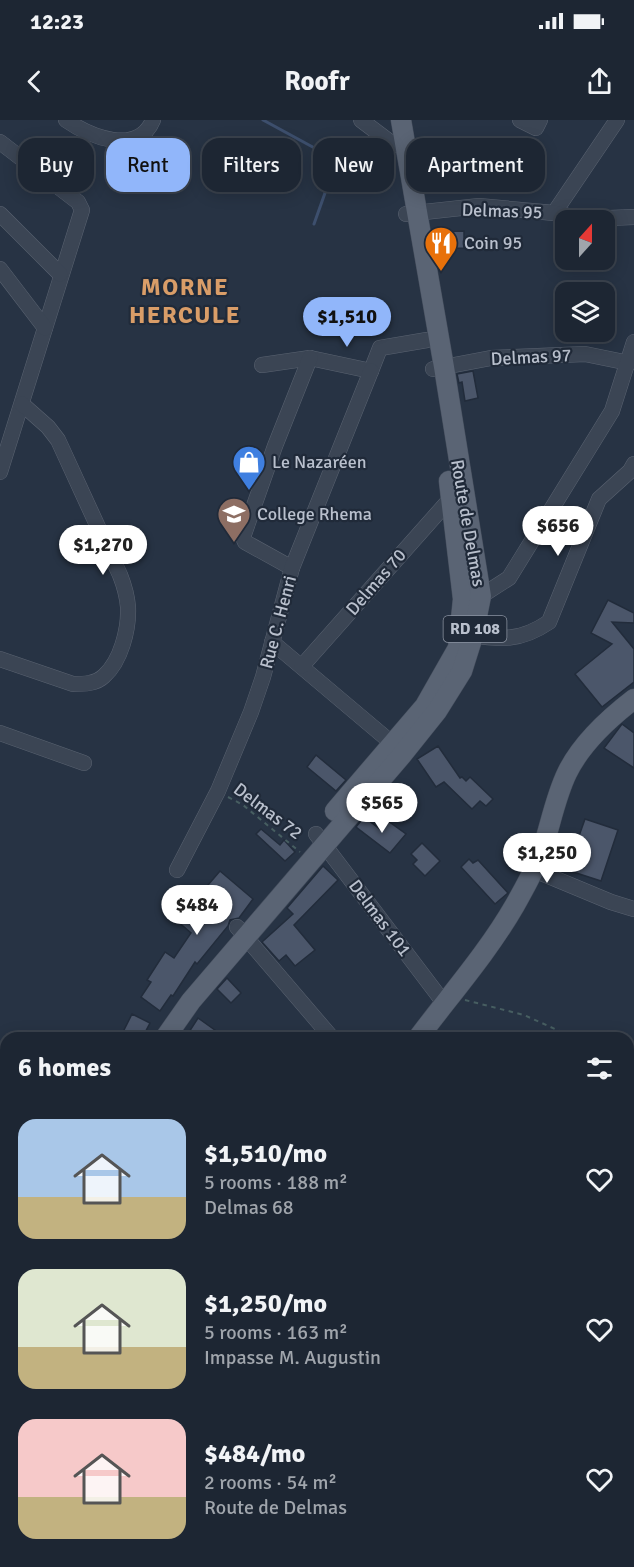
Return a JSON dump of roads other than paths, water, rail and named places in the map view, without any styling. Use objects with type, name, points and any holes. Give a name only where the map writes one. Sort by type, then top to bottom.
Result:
[{"type":"main road","name":"Route de Delmas","points":[[390,120],[393,138]]},
{"type":"main road","name":"Route de Delmas","points":[[401,120],[427,340],[438,368],[451,498],[472,597]]},
{"type":"main road","name":"Route de Delmas","points":[[169,1032],[302,853],[320,839],[402,756],[437,711],[462,671],[472,597],[438,368],[411,213],[394,145]]},
{"type":"main road","name":"Route de Delmas","points":[[157,1032],[191,979],[242,932],[320,839],[431,696],[467,635]]},
{"type":"main road","points":[[423,1032],[486,949],[514,907],[534,870],[567,772],[581,750],[616,712],[634,699]]},
{"type":"street","points":[[66,120],[91,134],[121,142],[141,135],[151,126],[153,120]]},
{"type":"street","points":[[361,120],[385,138]]},
{"type":"street","points":[[520,120],[538,124]]},
{"type":"street","points":[[554,213],[617,120]]},
{"type":"street","points":[[0,142],[78,202],[82,210],[60,274],[0,472]]},
{"type":"street","name":"Delmas 95","points":[[411,213],[479,206],[554,213],[584,219],[634,217]]},
{"type":"street","points":[[0,214],[60,274]]},
{"type":"street","points":[[0,269],[45,328]]},
{"type":"street","name":"Rue C. Henri","points":[[177,870],[218,791],[251,712],[264,677],[292,568],[380,348],[427,340]]},
{"type":"street","points":[[472,597],[509,578],[612,411],[634,342]]},
{"type":"street","name":"Delmas 97","points":[[438,368],[491,358],[585,354],[629,363]]},
{"type":"street","points":[[262,365],[310,357],[371,371]]},
{"type":"street","points":[[292,568],[245,542],[243,537],[274,446],[310,357]]},
{"type":"street","points":[[0,659],[73,684],[94,682],[103,677],[119,652],[127,621],[126,591],[120,575],[58,440],[48,426],[22,404]]},
{"type":"street","points":[[467,635],[503,639],[532,633],[549,622],[599,499],[630,471],[634,464]]},
{"type":"street","name":"Delmas 70","points":[[302,666],[451,498]]},
{"type":"street","points":[[272,642],[393,744]]},
{"type":"street","points":[[0,733],[84,763]]},
{"type":"street","name":"Delmas 101","points":[[320,839],[447,1000]]},
{"type":"street","points":[[534,870],[611,902],[634,909]]},
{"type":"street","points":[[242,932],[327,1032]]},
{"type":"waterway","points":[[263,120],[320,151],[325,193],[314,224]]},
{"type":"place","name":"Coin 95","points":[[441,272]]},
{"type":"place","name":"Le Nazaréen","points":[[249,491]]},
{"type":"place","name":"College Rhema","points":[[234,543]]},
{"type":"district","name":"MORNE HERCULE","points":[[185,301]]}]
